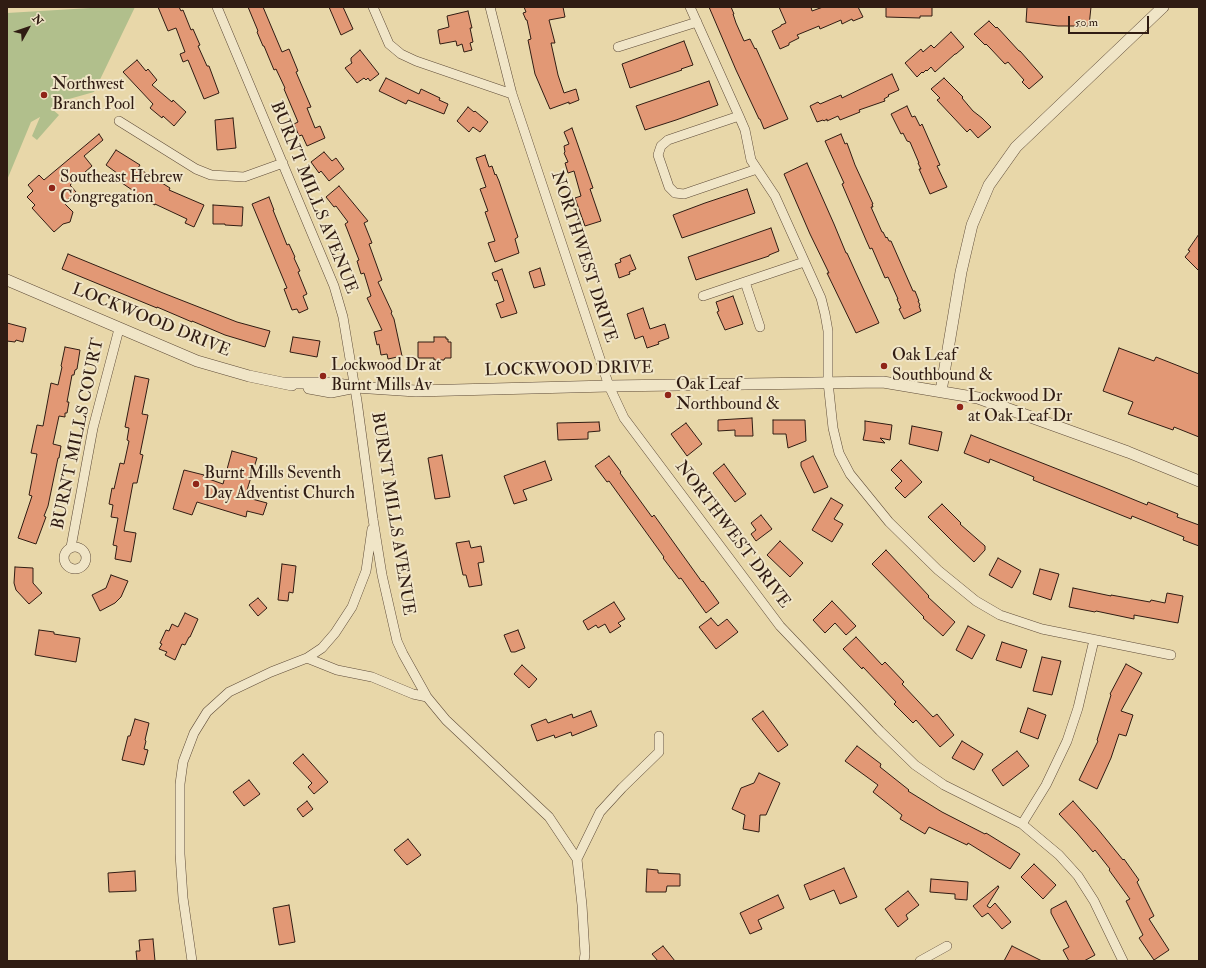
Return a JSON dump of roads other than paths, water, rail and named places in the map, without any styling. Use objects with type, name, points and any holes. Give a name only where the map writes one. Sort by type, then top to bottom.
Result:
[{"type":"street","name":"BURNT MILLS AVENUE","points":[[217,7],[334,286],[343,317],[355,387],[382,575],[397,641],[428,697],[446,720],[550,817],[577,859],[582,905],[585,954],[584,961]]},
{"type":"street","points":[[373,7],[389,44],[401,54],[416,61],[512,94]]},
{"type":"street","name":"NORTHWEST DRIVE","points":[[490,7],[512,94],[609,386],[624,418],[780,626],[880,731],[915,765],[944,785],[1022,824],[1059,855],[1078,876],[1094,901],[1123,961]]},
{"type":"street","points":[[690,7],[739,116],[751,160],[775,196],[821,298],[828,331],[828,382],[833,428],[839,453],[850,474],[889,522],[933,565],[976,600],[1000,615],[1042,629],[1171,655]]},
{"type":"street","points":[[940,391],[961,272],[972,225],[989,185],[1016,147],[1163,7]]},
{"type":"street","points":[[618,47],[697,22]]},
{"type":"street","points":[[739,116],[668,140],[661,146],[658,155],[662,168],[669,187],[675,193],[684,194],[757,169]]},
{"type":"street","points":[[119,121],[196,169],[211,175],[244,177],[283,163]]},
{"type":"street","points":[[703,296],[804,262]]},
{"type":"street","name":"LOCKWOOD DRIVE","points":[[7,280],[197,361],[249,376],[331,392],[355,387],[416,391],[609,386],[882,382],[978,398],[1128,452],[1199,481]]},
{"type":"street","points":[[745,282],[760,327]]},
{"type":"street","name":"BURNT MILLS COURT","points":[[71,547],[93,428],[119,329]]},
{"type":"street","points":[[192,961],[183,898],[180,854],[180,784],[183,762],[188,747],[194,733],[207,712],[229,692],[271,672],[307,658],[322,648],[335,633],[352,607],[366,570],[373,519]]},
{"type":"street","points":[[1022,824],[1046,785],[1067,742],[1078,708],[1094,640]]},
{"type":"street","points":[[307,658],[336,670],[372,677],[412,694],[428,697]]},
{"type":"street","points":[[577,859],[600,812],[658,752],[659,736]]},
{"type":"street","points":[[920,961],[947,946]]},
{"type":"place","name":"Northwest Branch Pool","points":[[44,95]]},
{"type":"place","name":"Southeast Hebrew Congregation","points":[[52,188]]},
{"type":"place","name":"Oak Leaf Southbound &","points":[[884,366]]},
{"type":"place","name":"Lockwood Dr at Burnt Mills Av","points":[[323,376]]},
{"type":"place","name":"Oak Leaf Northbound &","points":[[668,395]]},
{"type":"place","name":"Lockwood Dr at Oak Leaf Dr","points":[[960,407]]},
{"type":"place","name":"Burnt Mills Seventh Day Adventist Church","points":[[196,484]]}]
